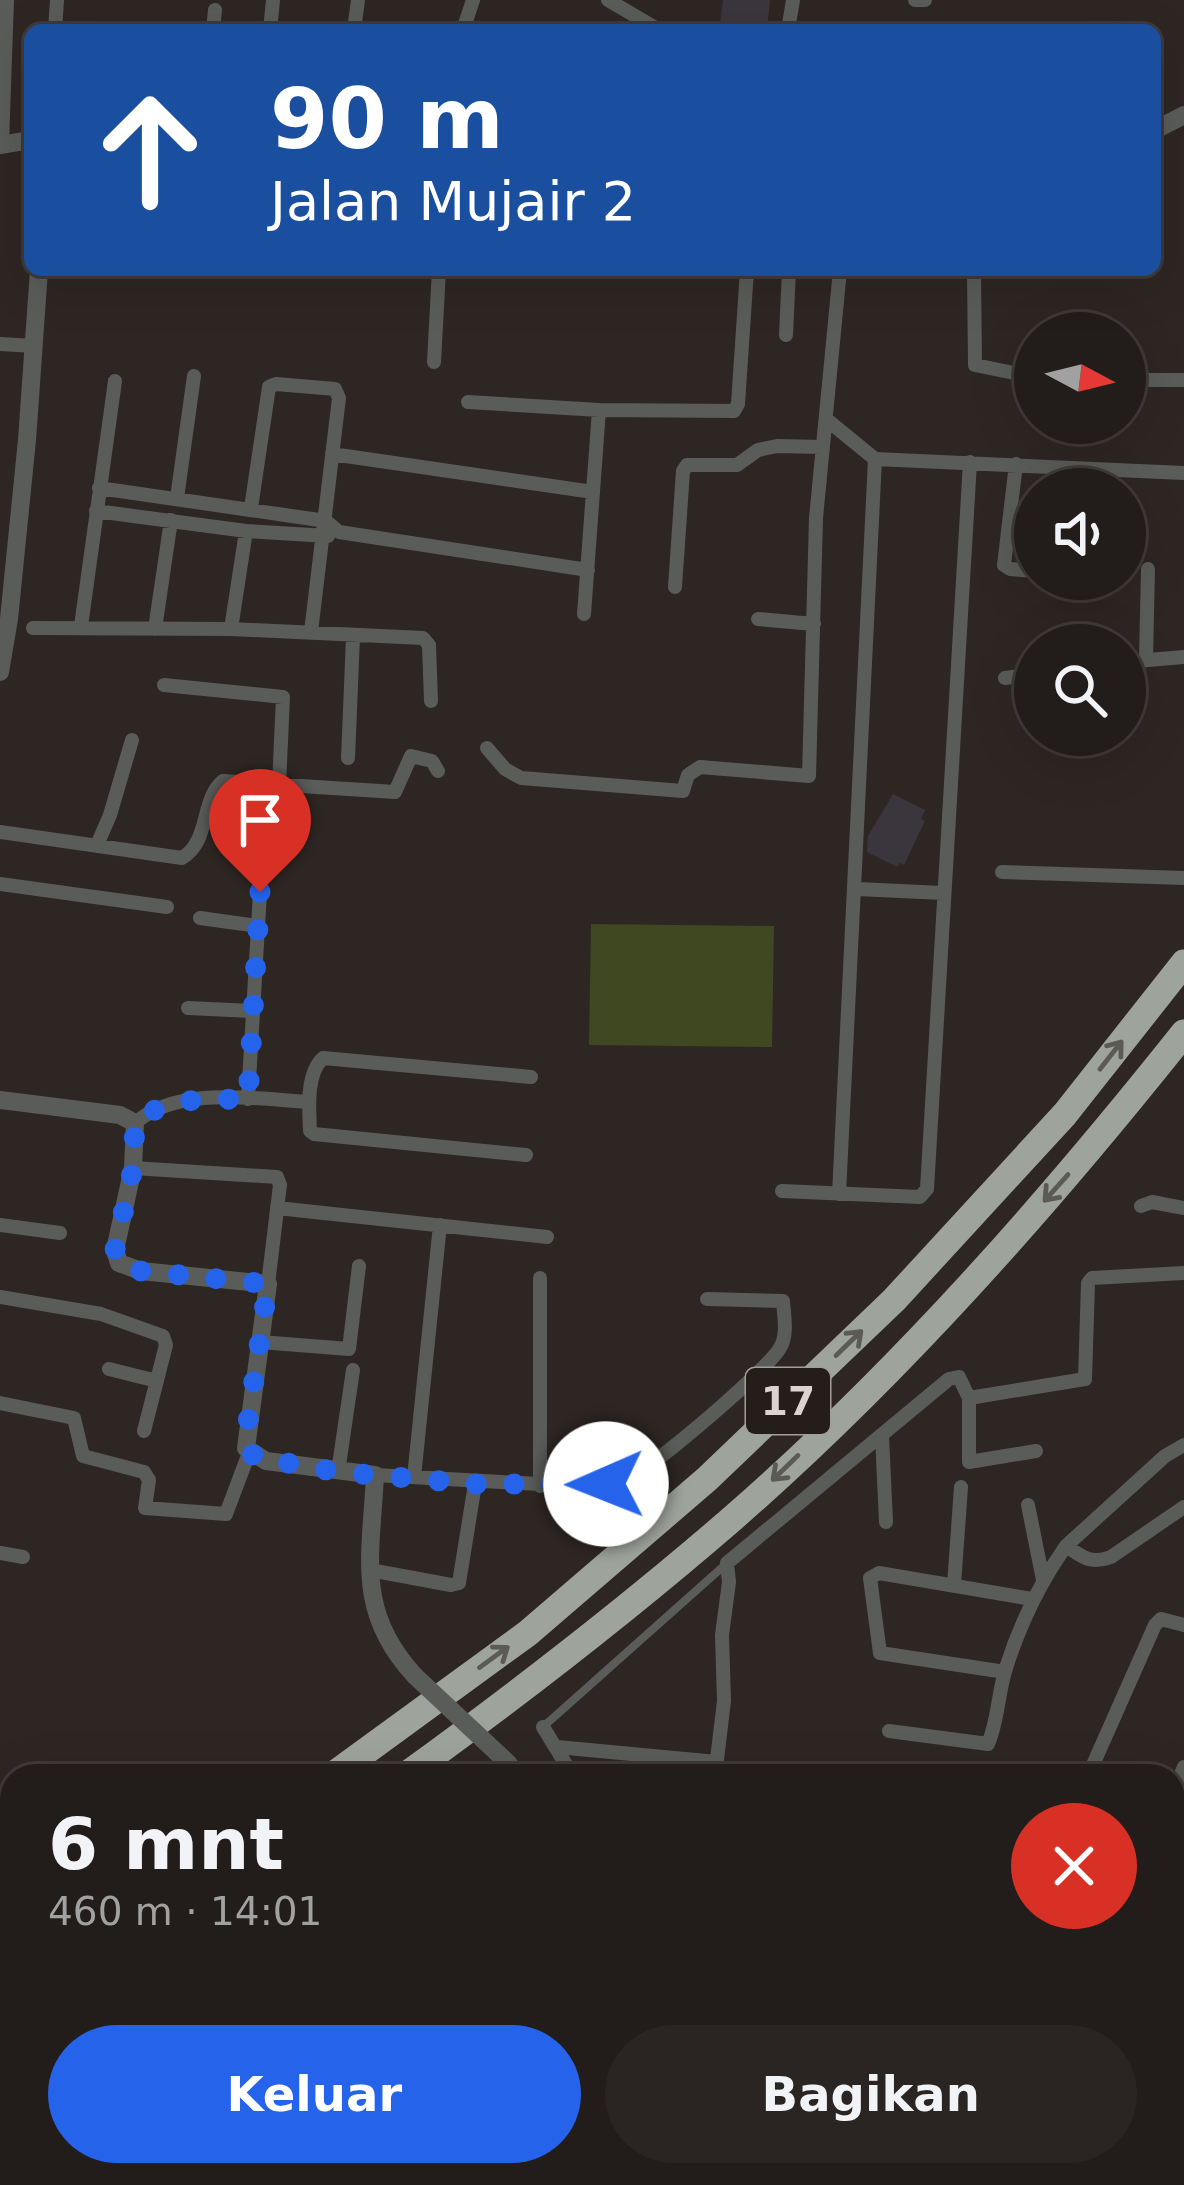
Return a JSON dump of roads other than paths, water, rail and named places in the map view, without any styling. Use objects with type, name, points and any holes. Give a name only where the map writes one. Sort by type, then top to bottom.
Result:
[{"type":"highway","name":"17","points":[[348,1764],[528,1633],[741,1447],[894,1300],[1034,1148],[1184,963]]},
{"type":"highway","name":"17","points":[[422,1764],[553,1669],[769,1484],[930,1328],[1095,1145],[1184,1033]]},
{"type":"street","points":[[1,144],[7,0]]},
{"type":"street","points":[[608,0],[649,24]]},
{"type":"street","points":[[915,0],[925,0]]},
{"type":"street","points":[[214,24],[215,10]]},
{"type":"street","points":[[0,671],[9,619],[9,518],[35,346],[39,276]]},
{"type":"street","points":[[434,362],[440,276]]},
{"type":"street","points":[[468,402],[599,410],[734,410],[746,276]]},
{"type":"street","points":[[786,335],[789,276]]},
{"type":"street","points":[[488,748],[514,776],[581,784],[683,791],[690,771],[700,767],[809,776],[822,447],[839,276]]},
{"type":"street","points":[[974,276],[975,365],[1014,373]]},
{"type":"street","points":[[0,344],[35,346]]},
{"type":"street","points":[[178,498],[194,376]]},
{"type":"street","points":[[1146,380],[1184,380]]},
{"type":"street","points":[[81,626],[115,381]]},
{"type":"street","points":[[251,508],[267,391],[272,385],[338,391],[332,526],[323,538],[311,632]]},
{"type":"street","points":[[584,614],[599,410]]},
{"type":"street","points":[[826,418],[875,459],[1184,473]]},
{"type":"street","points":[[675,587],[682,472],[687,465],[737,464],[758,450],[777,446],[822,447]]},
{"type":"street","points":[[332,454],[593,492]]},
{"type":"street","points":[[839,1194],[875,459]]},
{"type":"street","points":[[782,1191],[920,1197],[927,1190],[970,462]]},
{"type":"street","points":[[1016,464],[1016,468]]},
{"type":"street","points":[[1014,481],[1004,565],[1014,569]]},
{"type":"street","points":[[99,488],[251,508],[587,570]]},
{"type":"street","points":[[96,511],[323,538]]},
{"type":"street","points":[[155,629],[171,520]]},
{"type":"street","points":[[232,629],[246,531]]},
{"type":"street","points":[[1148,569],[1146,659],[1184,657]]},
{"type":"street","points":[[758,619],[814,624]]},
{"type":"street","points":[[34,628],[232,629],[427,640],[431,700]]},
{"type":"street","points":[[348,758],[352,637]]},
{"type":"street","points":[[1005,678],[1014,677]]},
{"type":"street","points":[[164,685],[283,697],[279,785]]},
{"type":"street","points":[[97,845],[132,740]]},
{"type":"street","points":[[0,832],[182,858],[195,845],[223,781],[395,792],[411,757],[432,761],[438,771]]},
{"type":"street","points":[[1002,872],[1184,878]]},
{"type":"street","points":[[0,884],[167,907]]},
{"type":"street","points":[[856,889],[943,893]]},
{"type":"street","points":[[248,1099],[260,892]]},
{"type":"street","points":[[200,918],[258,926]]},
{"type":"street","points":[[188,1008],[252,1011]]},
{"type":"street","points":[[526,1155],[314,1134],[309,1102],[315,1065],[323,1058],[531,1077]]},
{"type":"street","points":[[0,1100],[120,1114],[135,1123]]},
{"type":"street","points":[[135,1123],[156,1108],[178,1101],[309,1102]]},
{"type":"street","points":[[135,1123],[133,1168],[115,1250],[119,1263],[141,1271],[268,1284]]},
{"type":"street","points":[[0,1403],[74,1418],[83,1456],[144,1472],[148,1480],[145,1508],[226,1514],[249,1453],[245,1442],[280,1185],[275,1177],[133,1168]]},
{"type":"street","points":[[1141,1205],[1152,1202],[1184,1208]]},
{"type":"street","points":[[277,1208],[547,1237]]},
{"type":"street","points":[[0,1225],[60,1233]]},
{"type":"street","points":[[414,1477],[440,1225]]},
{"type":"street","points":[[260,1342],[349,1349],[359,1266]]},
{"type":"street","points":[[969,1398],[1084,1378],[1092,1278],[1184,1274]]},
{"type":"street","points":[[540,1278],[540,1486]]},
{"type":"street","points":[[0,1297],[101,1314],[161,1334],[166,1342],[143,1431]]},
{"type":"street","points":[[249,1453],[266,1461],[338,1472],[476,1484],[606,1484],[634,1476],[691,1432],[778,1351],[784,1333],[783,1301],[707,1298]]},
{"type":"street","points":[[110,1369],[157,1382]]},
{"type":"street","points":[[338,1472],[353,1370]]},
{"type":"street","points":[[717,1764],[724,1701],[727,1563],[949,1379],[959,1377],[969,1398],[969,1462],[1036,1451]]},
{"type":"street","points":[[882,1436],[886,1522]]},
{"type":"street","points":[[890,1731],[988,1744],[1005,1672],[1043,1580],[1066,1546],[1165,1456],[1184,1445]]},
{"type":"street","points":[[375,1475],[370,1570],[382,1635],[416,1676],[510,1764]]},
{"type":"street","points":[[370,1570],[459,1583],[476,1484]]},
{"type":"street","points":[[954,1585],[961,1487]]},
{"type":"street","points":[[1028,1505],[1043,1580]]},
{"type":"street","points":[[1066,1546],[1097,1562],[1184,1507]]},
{"type":"street","points":[[0,1553],[23,1558]]},
{"type":"street","points":[[1005,1672],[880,1653],[868,1582],[872,1575],[1032,1599]]},
{"type":"street","points":[[1093,1764],[1155,1625],[1161,1618],[1184,1625]]},
{"type":"street","points":[[543,1727],[566,1764]]},
{"type":"street","points":[[557,1747],[680,1764]]},
{"type":"lane","points":[[543,1727],[727,1563]]}]
